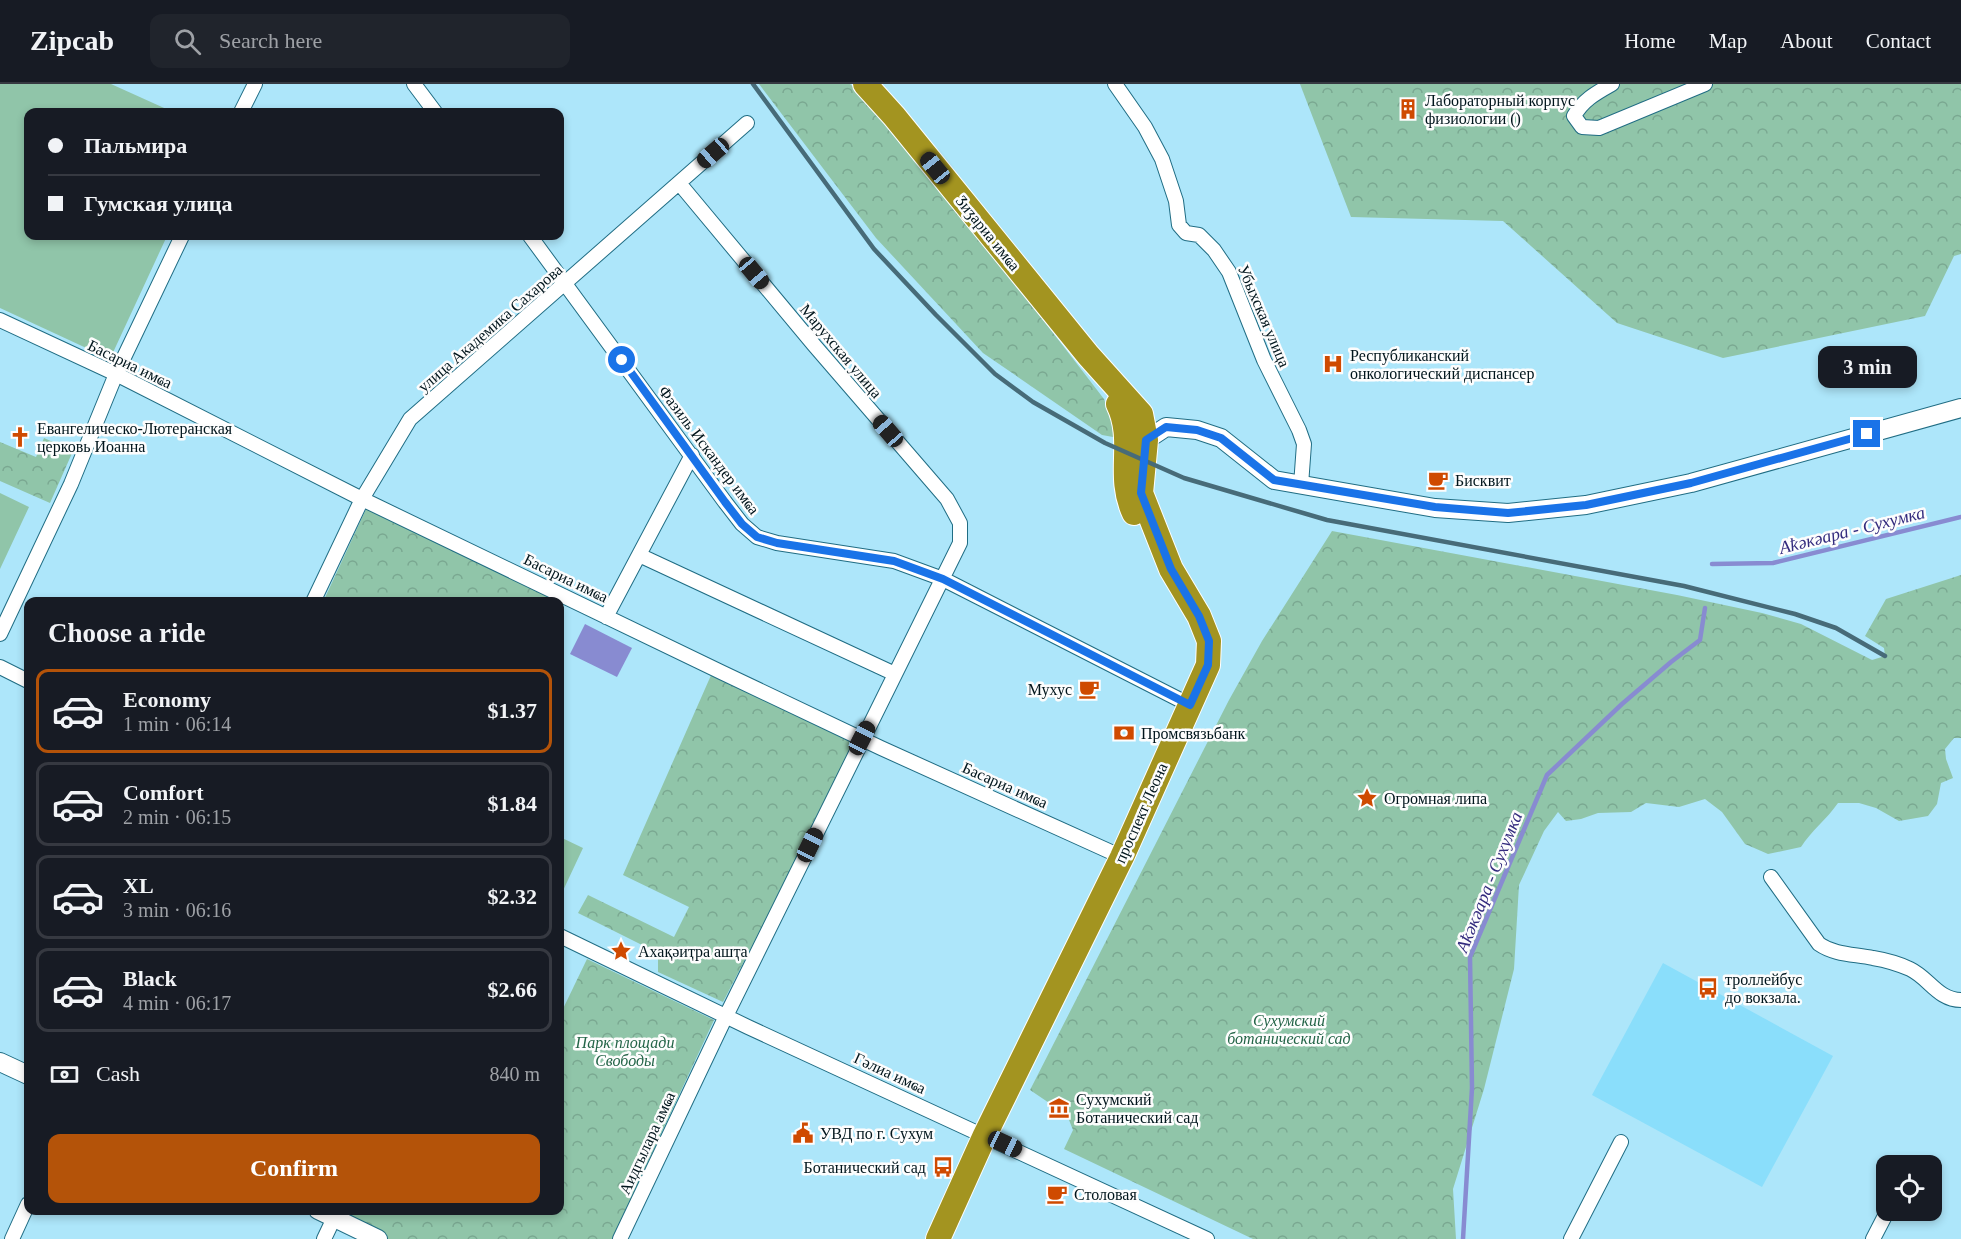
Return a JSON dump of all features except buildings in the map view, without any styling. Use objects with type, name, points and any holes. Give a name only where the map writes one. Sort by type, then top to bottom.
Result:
[{"type":"highway","name":"Ӡиӡариа имҩа","points":[[865,84],[894,116],[1088,355]]},
{"type":"highway","points":[[1088,355],[1141,414]]},
{"type":"highway","points":[[1088,355],[1120,406],[1128,429],[1125,481],[1128,501],[1137,520],[1163,550]]},
{"type":"highway","name":"проспект Леона","points":[[938,1239],[985,1135],[1122,857],[1208,665],[1209,641],[1199,616],[1171,569],[1141,493],[1146,440],[1141,414]]},
{"type":"street","points":[[243,108],[255,84]]},
{"type":"street","points":[[414,84],[432,108]]},
{"type":"street","name":"Убыхская улица","points":[[1115,84],[1162,159],[1176,201],[1179,225],[1186,233],[1199,235],[1214,250],[1229,272],[1264,360],[1304,444],[1301,485]]},
{"type":"street","points":[[1612,84],[1588,97],[1580,106],[1574,116],[1582,127],[1599,128],[1705,84]]},
{"type":"street","name":"улица Академика Сахарова","points":[[315,597],[362,499],[410,419],[567,284],[747,123]]},
{"type":"street","name":"Марухская улица","points":[[679,183],[814,345],[947,499],[960,523],[960,543],[895,674]]},
{"type":"street","points":[[0,634],[71,484],[116,374],[180,240]]},
{"type":"street","name":"Фазиль Искандер имҩа","points":[[533,240],[736,516],[757,537],[777,543],[894,561],[943,579],[1190,705]]},
{"type":"street","name":"Басариа имҩа","points":[[0,320],[116,374],[362,499],[606,617],[1122,857]]},
{"type":"street","points":[[1141,414],[1151,422],[1166,427],[1197,430],[1221,438],[1274,480],[1435,507],[1508,513],[1586,505],[1691,483],[1961,408]]},
{"type":"street","points":[[1126,462],[1131,451],[1166,427]]},
{"type":"street","points":[[606,617],[692,455]]},
{"type":"street","points":[[639,555],[895,674]]},
{"type":"street","points":[[0,667],[24,679]]},
{"type":"street","name":"Аидгылара амҩа","points":[[620,1239],[726,1016],[895,674]]},
{"type":"street","points":[[1771,877],[1819,944],[1843,954],[1875,958],[1911,969],[1928,981],[1938,992],[1948,998],[1961,1000]]},
{"type":"street","name":"Гәлиа имҩа","points":[[564,938],[726,1016],[1207,1239]]},
{"type":"street","points":[[0,1062],[24,1073]]},
{"type":"street","points":[[1571,1239],[1622,1142]]},
{"type":"street","points":[[12,1239],[24,1213]]},
{"type":"street","points":[[324,1239],[326,1215]]},
{"type":"street","points":[[328,1215],[378,1239]]},
{"type":"street","points":[[1873,1239],[1882,1221]]},
{"type":"shaded area","points":[[585,624],[632,648],[617,677],[570,654]]},
{"type":"shaded area","points":[[1663,963],[1833,1056],[1762,1187],[1592,1095]]},
{"type":"green space","points":[[0,84],[111,84],[164,108],[24,108],[24,240],[165,240],[110,359],[0,308]]},
{"type":"green space","points":[[759,84],[850,84],[856,89],[1030,303],[1104,399],[1115,431],[1113,437],[1102,435],[983,353],[876,238]]},
{"type":"green space","points":[[1300,84],[1961,84],[1961,254],[1954,256],[1925,316],[1723,358],[1617,323],[1503,221],[1351,217]]},
{"type":"green space","points":[[44,438],[73,451],[50,503],[0,481],[0,442],[36,457]]},
{"type":"green space","points":[[0,493],[29,507],[0,569]]},
{"type":"green space","points":[[367,507],[548,594],[546,597],[325,597]]},
{"type":"green space","name":"Сухумский ботанический сад","points":[[1332,531],[1762,613],[1801,624],[1872,660],[1885,656],[1884,648],[1865,636],[1886,599],[1961,575],[1961,738],[1954,738],[1945,749],[1953,778],[1941,783],[1937,804],[1928,816],[1899,821],[1876,808],[1859,803],[1838,803],[1801,847],[1768,854],[1745,844],[1722,812],[1705,799],[1679,807],[1646,803],[1631,812],[1598,813],[1566,821],[1558,812],[1544,831],[1519,885],[1514,969],[1484,1089],[1453,1189],[1456,1239],[1253,1239],[1064,1149],[1073,1130],[1067,1115],[1030,1090],[1229,700],[1262,641]]},
{"type":"green space","points":[[712,673],[859,740],[723,1002],[658,972],[658,953],[578,913],[588,895],[674,937],[689,907],[623,875]]},
{"type":"green space","points":[[564,839],[583,848],[564,888]]},
{"type":"green space","name":"Парк площади Свободы","points":[[587,959],[714,1020],[612,1239],[387,1239],[335,1215],[564,1215],[564,1007]]},
{"type":"waterway","name":"Аҟәкәара - Сухумка","points":[[1712,564],[1773,563],[1961,517]]},
{"type":"waterway","name":"Аҟәкәара - Сухумка","points":[[1463,1239],[1472,1088],[1470,957],[1547,775],[1622,704],[1700,640],[1705,608]]},
{"type":"railway","points":[[753,84],[874,249],[936,315],[995,374],[1033,402],[1105,443],[1184,478],[1327,520],[1684,586],[1795,614],[1836,628],[1885,656]]},
{"type":"place","name":"Лабораторный корпус физиологии ()","points":[[1408,109]]},
{"type":"place","name":"Республиканский онкологический диспансер","points":[[1333,364]]},
{"type":"place","name":"Евангелическо-Лютеранская церковь Иоанна","points":[[20,437]]},
{"type":"place","name":"Бисквит","points":[[1438,480]]},
{"type":"place","name":"Мухус","points":[[1089,689]]},
{"type":"place","name":"Промсвязьбанк","points":[[1124,733]]},
{"type":"place","name":"Огромная липа","points":[[1367,798]]},
{"type":"place","name":"Ахақәиҭра ашҭа","points":[[621,951]]},
{"type":"place","name":"троллейбус до вокзала.","points":[[1708,988]]},
{"type":"place","name":"Сухумский Ботанический сад","points":[[1059,1108]]},
{"type":"place","name":"УВД по г. Сухум","points":[[803,1133]]},
{"type":"place","name":"Ботанический сад","points":[[943,1167]]},
{"type":"place","name":"Столовая","points":[[1057,1194]]},
{"type":"route","points":[[622,360],[725,502],[742,524],[757,537],[777,543],[894,561],[943,579],[1190,705],[1208,665],[1209,641],[1199,616],[1171,569],[1141,493],[1146,440],[1166,427],[1197,430],[1221,438],[1274,480],[1435,507],[1508,513],[1586,505],[1691,483],[1867,434]]}]
